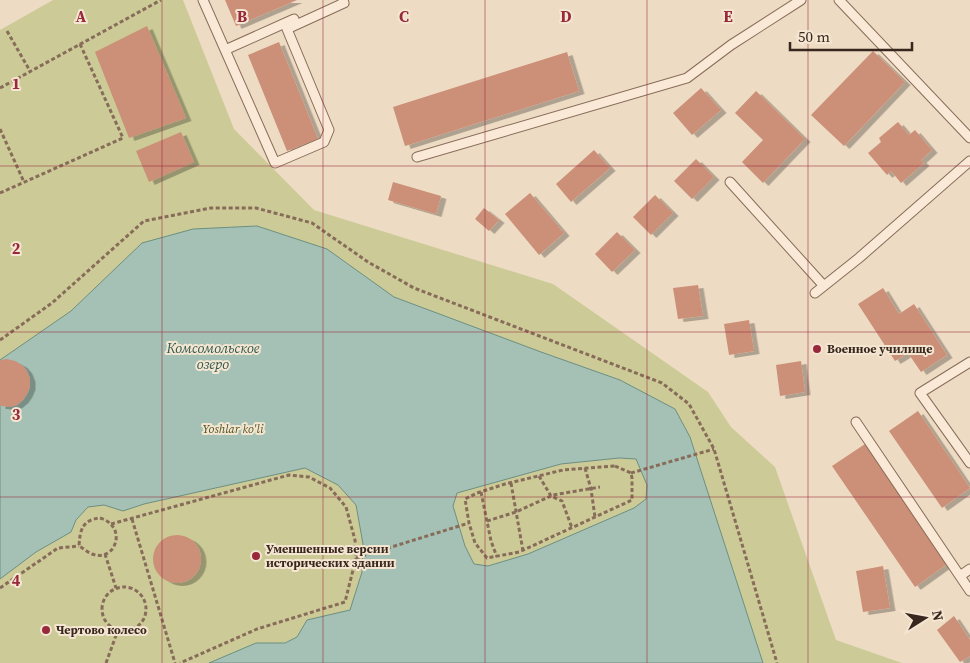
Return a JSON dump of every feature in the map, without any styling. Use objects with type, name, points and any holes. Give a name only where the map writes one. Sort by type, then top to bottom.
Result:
[{"type":"lane","points":[[203,0],[275,163],[324,142],[329,130],[287,29],[344,3],[344,0]]},
{"type":"lane","points":[[225,50],[338,0]]},
{"type":"lane","points":[[417,157],[687,78],[731,45],[801,0]]},
{"type":"lane","points":[[839,0],[970,138]]},
{"type":"lane","points":[[815,293],[859,258],[970,161]]},
{"type":"lane","points":[[730,182],[824,286]]},
{"type":"lane","points":[[970,362],[920,394],[970,463]]},
{"type":"lane","points":[[856,422],[970,591]]},
{"type":"lane","points":[[960,576],[970,569]]},
{"type":"path","points":[[0,88],[161,0]]},
{"type":"path","points":[[7,31],[30,71]]},
{"type":"path","points":[[0,193],[123,138],[80,44]]},
{"type":"path","points":[[0,129],[24,182]]},
{"type":"path","points":[[0,340],[52,303],[144,221],[211,208],[256,208],[312,223],[368,262],[414,288],[662,383],[689,404],[714,449],[777,663]]},
{"type":"path","points":[[630,473],[632,478],[632,500],[519,552],[488,558],[475,543],[465,499],[481,492],[563,470],[615,466],[630,473],[714,449]]},
{"type":"path","points":[[585,468],[591,489],[595,517]]},
{"type":"path","points":[[111,524],[290,475],[309,477],[330,488],[346,507],[355,540],[356,558],[345,602],[256,629],[180,663]]},
{"type":"path","points":[[539,476],[551,496],[562,501],[572,528]]},
{"type":"path","points":[[511,483],[523,550]]},
{"type":"path","points":[[487,521],[516,512],[551,496],[600,487]]},
{"type":"path","points":[[481,492],[491,540],[497,556]]},
{"type":"path","points":[[0,588],[58,548],[79,546],[93,555],[105,554],[114,546],[117,534],[106,520],[100,518],[88,521],[81,530],[79,546]]},
{"type":"path","points":[[132,519],[174,663]]},
{"type":"path","points":[[356,558],[469,523]]},
{"type":"path","points":[[105,554],[116,588]]},
{"type":"path","points":[[123,586],[138,591],[146,604],[144,619],[140,625],[133,629],[126,631],[118,630],[107,622],[104,616],[102,610],[103,603],[110,592],[116,588],[123,586]]},
{"type":"path","points":[[106,663],[118,630]]},
{"type":"green space","name":"Yoshlar ko'li","points":[[53,0],[183,0],[234,129],[314,210],[553,284],[708,392],[731,427],[775,467],[836,640],[902,663],[0,663],[0,30]]},
{"type":"water","name":"Комсомольское озеро","points":[[257,226],[327,249],[394,297],[620,380],[675,409],[690,437],[763,663],[209,663],[256,643],[285,643],[297,637],[307,620],[350,610],[362,572],[363,544],[356,505],[338,485],[305,468],[144,504],[123,511],[104,505],[88,507],[76,520],[71,532],[36,552],[0,579],[0,360],[71,311],[142,243],[193,229]],"holes":[[[619,458],[636,459],[647,485],[646,499],[634,508],[528,554],[488,566],[474,564],[465,546],[453,506],[457,493],[561,464]]]},
{"type":"building","points":[[225,0],[297,0],[236,26]]},
{"type":"building","points":[[147,26],[186,118],[129,138],[95,52]]},
{"type":"building","points":[[279,42],[318,139],[287,151],[248,55]]},
{"type":"building","points":[[873,51],[905,82],[844,146],[811,115]]},
{"type":"building","points":[[567,52],[579,91],[405,146],[393,107]]},
{"type":"building","points":[[701,88],[721,110],[692,135],[673,113]]},
{"type":"building","points":[[756,91],[805,139],[763,183],[742,162],[763,140],[735,113]]},
{"type":"building","points":[[898,122],[909,135],[915,130],[932,150],[921,160],[924,163],[901,183],[891,171],[887,175],[868,153],[881,142],[879,138]]},
{"type":"building","points":[[181,132],[194,162],[149,182],[136,151]]},
{"type":"building","points":[[594,150],[610,168],[571,202],[556,184]]},
{"type":"building","points":[[696,159],[714,177],[692,199],[674,181]]},
{"type":"building","points":[[393,182],[441,196],[436,214],[388,200]]},
{"type":"building","points":[[530,193],[564,233],[539,255],[505,214]]},
{"type":"building","points":[[655,195],[673,213],[651,235],[633,217]]},
{"type":"building","points":[[484,208],[499,220],[489,231],[475,219]]},
{"type":"building","points":[[617,232],[635,250],[612,272],[595,254]]},
{"type":"building","points":[[698,285],[703,316],[678,319],[673,288]]},
{"type":"building","points":[[883,288],[899,314],[914,304],[947,355],[921,372],[908,353],[895,361],[858,304]]},
{"type":"building","points":[[749,320],[754,351],[729,355],[724,324]]},
{"type":"building","points":[[7,359],[22,365],[30,379],[30,387],[23,400],[17,405],[10,407],[0,406],[0,360]]},
{"type":"building","points":[[801,361],[805,392],[780,396],[776,365]]},
{"type":"building","points":[[918,411],[970,488],[942,508],[889,431]]},
{"type":"building","points":[[865,444],[947,564],[915,587],[832,466]]},
{"type":"building","points":[[177,535],[186,537],[194,542],[199,550],[201,559],[199,568],[194,576],[186,581],[177,583],[168,581],[160,576],[155,568],[153,559],[155,550],[160,542],[168,537]]},
{"type":"building","points":[[883,566],[890,608],[863,612],[856,571]]},
{"type":"building","points":[[954,616],[970,640],[970,656],[960,662],[937,630]]},
{"type":"place","name":"Военное училище","points":[[817,349]]},
{"type":"place","name":"Уменшенные версии исторических здании","points":[[256,556]]},
{"type":"place","name":"Чертово колесо","points":[[46,630]]}]
